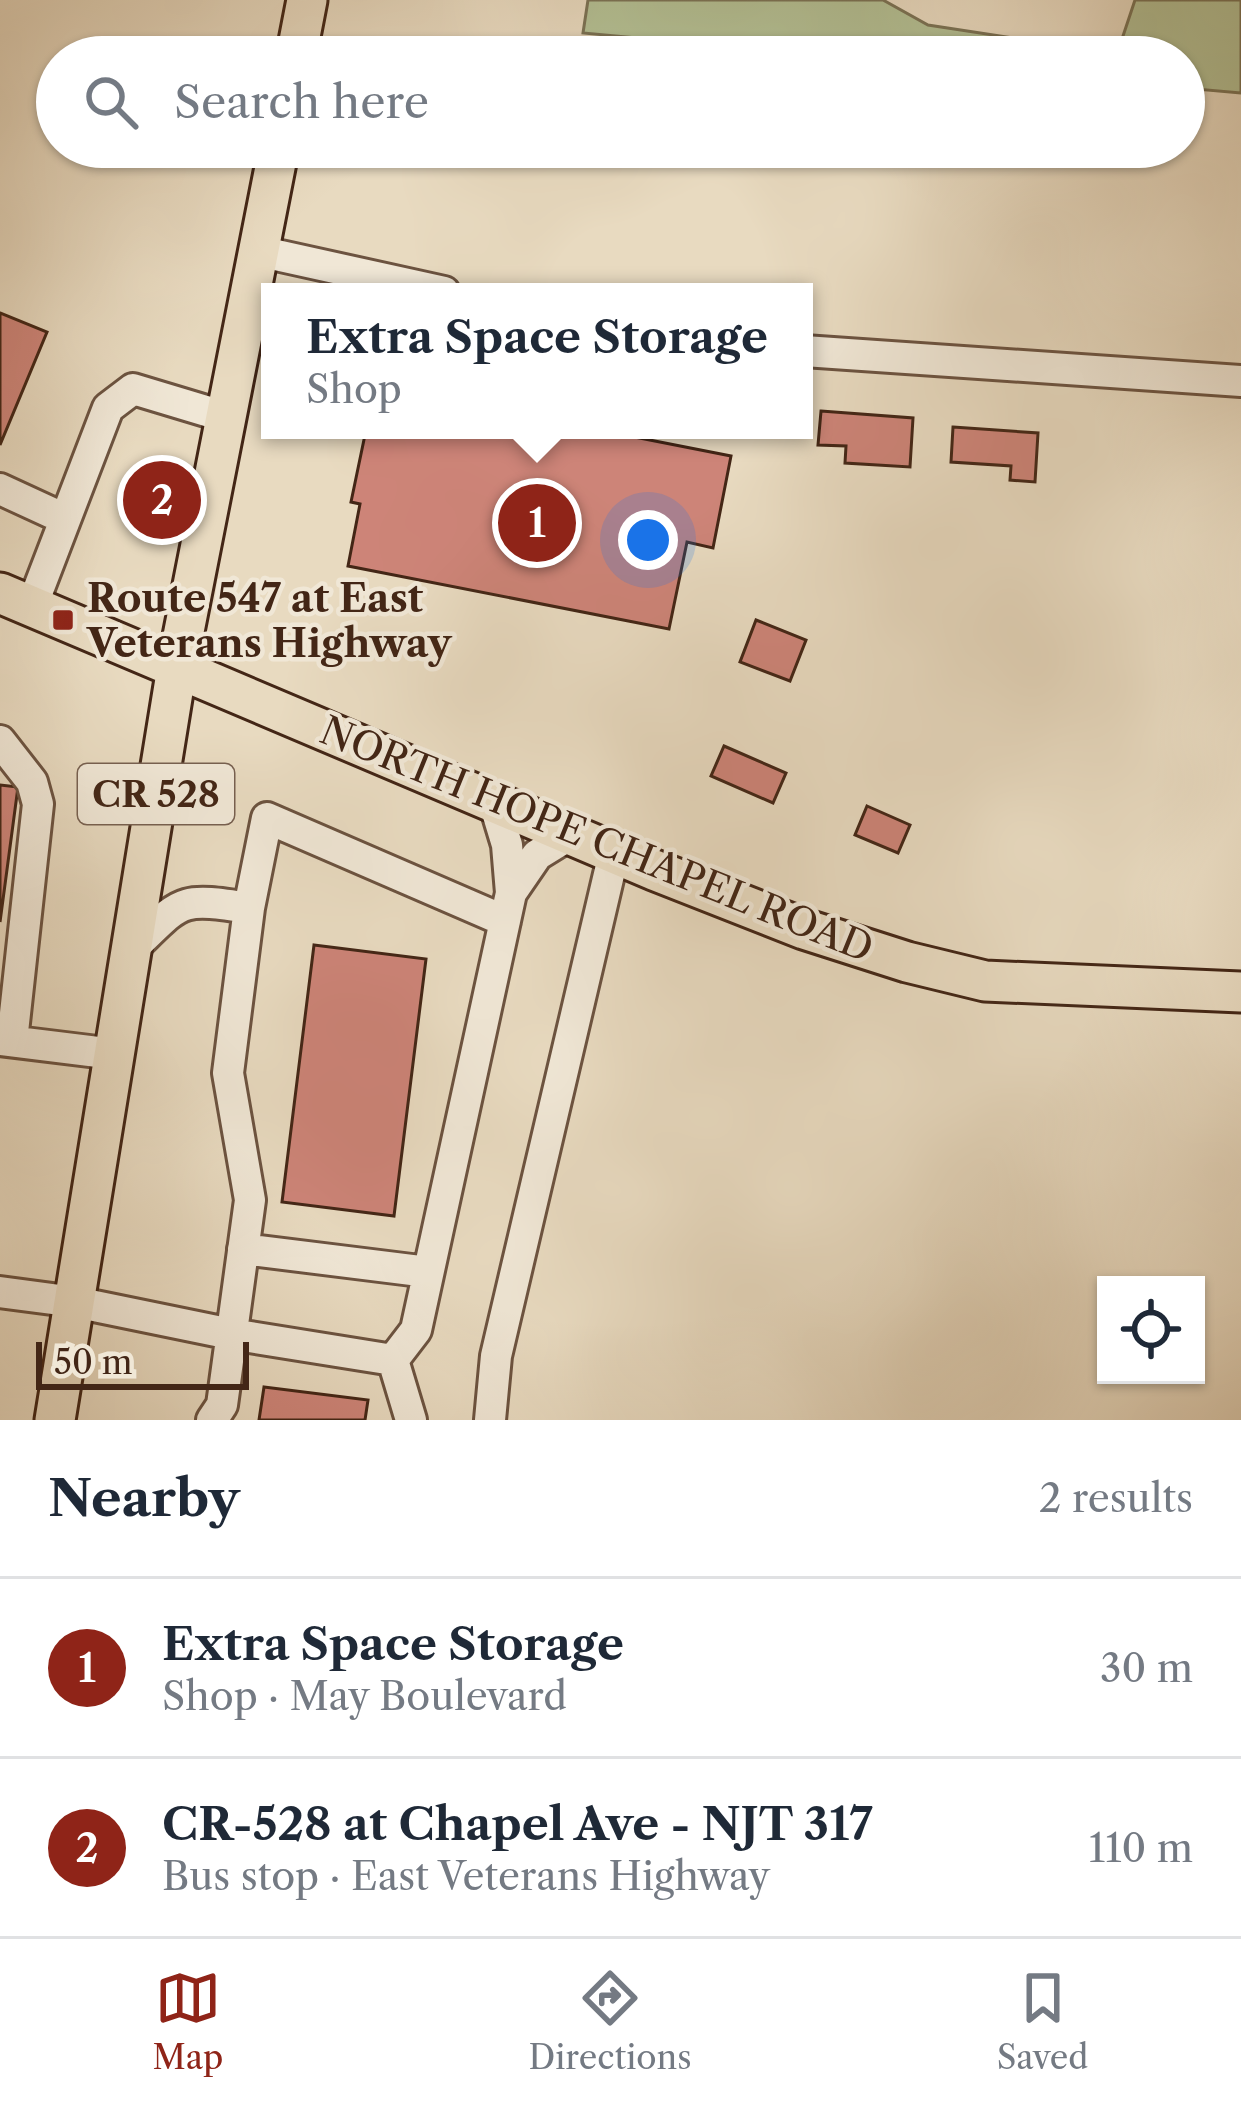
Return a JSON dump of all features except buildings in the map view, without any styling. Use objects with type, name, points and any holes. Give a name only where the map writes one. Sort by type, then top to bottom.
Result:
[{"type":"main road","points":[[300,36],[307,0]]},
{"type":"main road","name":"CR 528","points":[[56,1420],[177,667],[275,168]]},
{"type":"main road","name":"NORTH HOPE CHAPEL ROAD","points":[[16,600],[614,853],[804,929],[907,962],[985,981],[1241,992]]},
{"type":"street","points":[[258,251],[403,283]]},
{"type":"street","points":[[813,352],[1241,382]]},
{"type":"street","points":[[16,600],[65,519],[108,407],[133,389],[226,417]]},
{"type":"street","points":[[0,489],[65,519]]},
{"type":"street","points":[[0,741],[32,782],[38,804],[11,954],[6,1040],[114,1054]]},
{"type":"street","points":[[393,1360],[416,1330],[508,907],[507,845],[494,802]]},
{"type":"street","points":[[212,1420],[222,1405],[250,1200],[228,1073],[249,908],[267,818],[508,907]]},
{"type":"street","points":[[508,907],[537,855],[571,834]]},
{"type":"street","points":[[490,1420],[496,1356],[614,853]]},
{"type":"street","points":[[131,949],[171,912],[194,900],[249,908]]},
{"type":"street","points":[[243,1249],[428,1272]]},
{"type":"street","points":[[0,1292],[393,1360]]},
{"type":"street","points":[[393,1360],[411,1420]]},
{"type":"green space","points":[[588,0],[883,0],[928,25],[1000,36],[615,36],[583,33]]},
{"type":"green space","points":[[1135,0],[1241,0],[1241,93],[1205,90],[1205,36],[1123,36]]},
{"type":"place","name":"CR-528 at Chapel Ave - NJT 317","points":[[162,500]]},
{"type":"place","name":"Extra Space Storage","points":[[537,523]]},
{"type":"place","name":"Route 547 at East Veterans Highway","points":[[63,620]]}]
